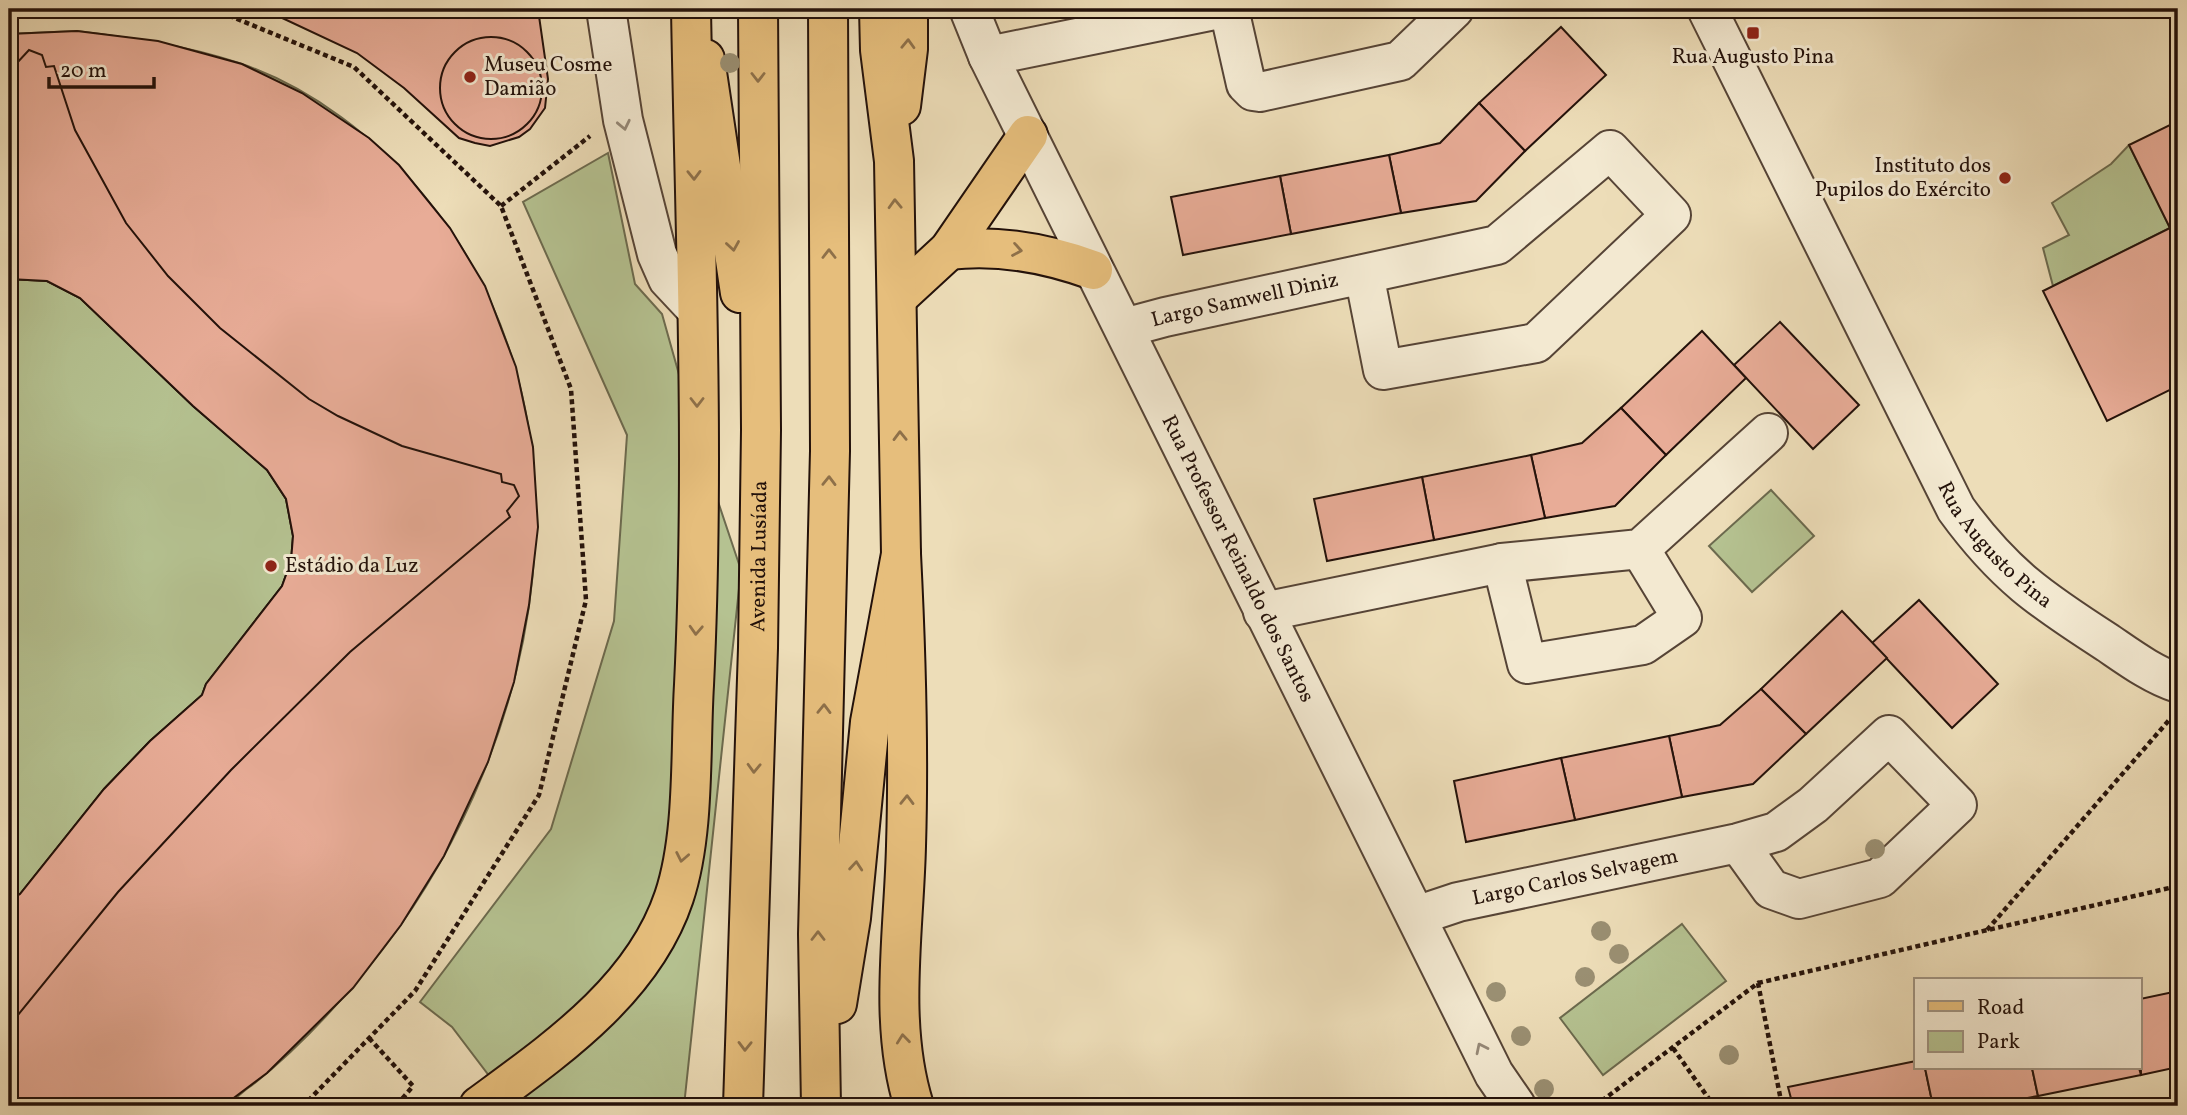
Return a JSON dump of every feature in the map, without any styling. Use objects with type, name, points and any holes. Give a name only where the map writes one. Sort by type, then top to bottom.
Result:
[{"type":"main road","points":[[480,1106],[556,1050],[617,993],[654,940],[674,897],[686,835],[698,588],[697,310],[691,9]]},
{"type":"main road","points":[[697,9],[761,430]]},
{"type":"main road","name":"Avenida Lusíada","points":[[743,1106],[758,649],[761,430],[758,9]]},
{"type":"main road","points":[[821,1092],[818,934],[830,451],[828,9]]},
{"type":"main road","points":[[879,9],[880,50],[894,161],[901,554],[909,726],[899,978],[904,1047],[914,1106]]},
{"type":"main road","points":[[894,161],[908,49],[908,9]]},
{"type":"main road","points":[[898,297],[949,250],[1028,135]]},
{"type":"main road","points":[[949,250],[991,246],[1020,250],[1093,270]]},
{"type":"main road","points":[[821,1092],[851,918],[870,722],[901,554]]},
{"type":"street","points":[[606,9],[623,120],[657,254],[668,279],[697,310]]},
{"type":"street","name":"Rua Professor Reinaldo dos Santos","points":[[968,9],[988,56],[1263,612],[1494,1074],[1516,1106]]},
{"type":"street","points":[[988,56],[1220,9]]},
{"type":"street","points":[[1229,9],[1246,84],[1253,91],[1260,92],[1400,61],[1454,9]]},
{"type":"street","name":"Rua Augusto Pina","points":[[1707,9],[1964,520],[2007,572],[2039,598],[2148,670],[2174,701]]},
{"type":"street","name":"Largo Samwell Diniz","points":[[1124,328],[1364,274],[1497,245],[1611,150],[1671,215],[1536,343],[1384,370],[1364,274]]},
{"type":"street","points":[[1263,612],[1502,563],[1640,549],[1768,433]]},
{"type":"street","points":[[1502,563],[1527,664],[1643,645],[1682,618],[1640,549]]},
{"type":"street","name":"Largo Carlos Selvagem","points":[[1416,916],[1458,902],[1738,843],[1776,832],[1813,805],[1889,735],[1957,805],[1880,878],[1799,899],[1771,889],[1738,843]]},
{"type":"path","points":[[213,9],[354,67],[500,206],[571,389],[586,600],[539,795],[415,991],[303,1106]]},
{"type":"path","points":[[500,206],[595,132]]},
{"type":"path","points":[[1987,931],[2174,701]]},
{"type":"path","points":[[1595,1106],[1758,983],[2178,886]]},
{"type":"path","points":[[1758,983],[1782,1106]]},
{"type":"path","points":[[369,1038],[413,1086],[396,1106]]},
{"type":"path","points":[[1673,1048],[1714,1106]]},
{"type":"green space","name":"Estádio da Luz","points":[[77,31],[179,47],[266,73],[341,117],[386,155],[425,197],[482,283],[518,377],[534,475],[533,576],[515,676],[483,773],[439,865],[383,949],[337,1004],[269,1071],[231,1102],[219,1107],[9,1106],[9,34]]},
{"type":"green space","points":[[2129,145],[2170,228],[2053,286],[2043,248],[2069,235],[2052,203],[2111,164]]},
{"type":"green space","points":[[608,153],[635,284],[662,314],[698,442],[741,570],[684,1106],[512,1106],[452,1027],[420,1002],[551,829],[614,621],[627,435],[523,202]]},
{"type":"green space","points":[[1771,490],[1814,536],[1752,592],[1709,546]]},
{"type":"green space","points":[[1682,924],[1726,981],[1603,1075],[1560,1018]]},
{"type":"building","name":"Museu Cosme Damião","points":[[263,9],[538,9],[548,79],[545,108],[530,129],[519,137],[490,146],[459,138],[404,88],[357,53]]},
{"type":"building","points":[[1561,27],[1606,75],[1525,151],[1479,103]]},
{"type":"building","name":"Estádio da Luz","points":[[77,31],[158,41],[242,64],[302,93],[369,138],[399,165],[450,228],[485,286],[516,367],[533,447],[538,527],[529,605],[514,682],[488,762],[444,856],[401,925],[353,988],[267,1073],[223,1106],[9,1106],[9,901],[20,894],[104,789],[150,741],[202,695],[206,684],[282,586],[291,561],[293,536],[286,499],[267,470],[193,406],[80,298],[47,281],[9,279],[9,34]]},
{"type":"building","points":[[491,37],[511,41],[527,52],[538,68],[542,88],[538,108],[527,124],[511,135],[491,139],[471,135],[455,124],[444,108],[440,88],[444,68],[455,52],[471,41]]},
{"type":"building","points":[[29,50],[42,55],[46,67],[54,66],[75,130],[126,223],[168,276],[220,328],[309,399],[338,416],[402,446],[501,474],[502,482],[514,485],[519,496],[507,511],[510,517],[350,652],[231,770],[118,892],[9,1026],[9,901],[20,894],[104,789],[150,741],[202,695],[206,684],[282,586],[291,561],[293,536],[286,499],[267,470],[193,406],[80,298],[47,281],[9,279],[9,64],[16,64]]},
{"type":"building","points":[[1479,103],[1525,151],[1476,201],[1401,213],[1389,155],[1440,143]]},
{"type":"building","points":[[2178,121],[2178,386],[2107,421],[2043,291],[2170,228],[2129,145]]},
{"type":"building","points":[[1389,155],[1401,213],[1291,234],[1280,176]]},
{"type":"building","points":[[1280,176],[1291,234],[1183,255],[1171,197]]},
{"type":"building","points":[[1780,322],[1859,405],[1813,449],[1734,365]]},
{"type":"building","points":[[1702,331],[1746,378],[1666,455],[1621,408]]},
{"type":"building","points":[[1621,408],[1666,455],[1615,506],[1545,518],[1531,455],[1582,443]]},
{"type":"building","points":[[1531,455],[1545,518],[1434,540],[1422,477]]},
{"type":"building","points":[[1422,477],[1434,540],[1327,561],[1314,499]]},
{"type":"building","points":[[1919,600],[1998,684],[1952,728],[1872,643]]},
{"type":"building","points":[[1842,611],[1887,658],[1806,734],[1761,689]]},
{"type":"building","points":[[1761,689],[1806,734],[1753,784],[1682,797],[1669,736],[1720,725]]},
{"type":"building","points":[[1669,736],[1682,797],[1575,820],[1561,758]]},
{"type":"building","points":[[1561,758],[1575,820],[1466,842],[1454,781]]},
{"type":"building","points":[[2178,991],[2178,1067],[2141,1075],[2142,999]]},
{"type":"building","points":[[1914,1061],[1914,1070],[1925,1070],[1933,1106],[1793,1106],[1788,1087]]},
{"type":"building","points":[[1925,1070],[2032,1070],[2038,1096],[1985,1106],[1933,1106]]},
{"type":"building","points":[[2032,1070],[2140,1070],[2141,1075],[2038,1096]]},
{"type":"place","name":"Rua Augusto Pina","points":[[1753,33]]},
{"type":"place","name":"Museu Cosme Damião","points":[[470,77]]},
{"type":"place","name":"Instituto dos Pupilos do Exército","points":[[2005,178]]},
{"type":"place","name":"Estádio da Luz","points":[[271,566]]}]
